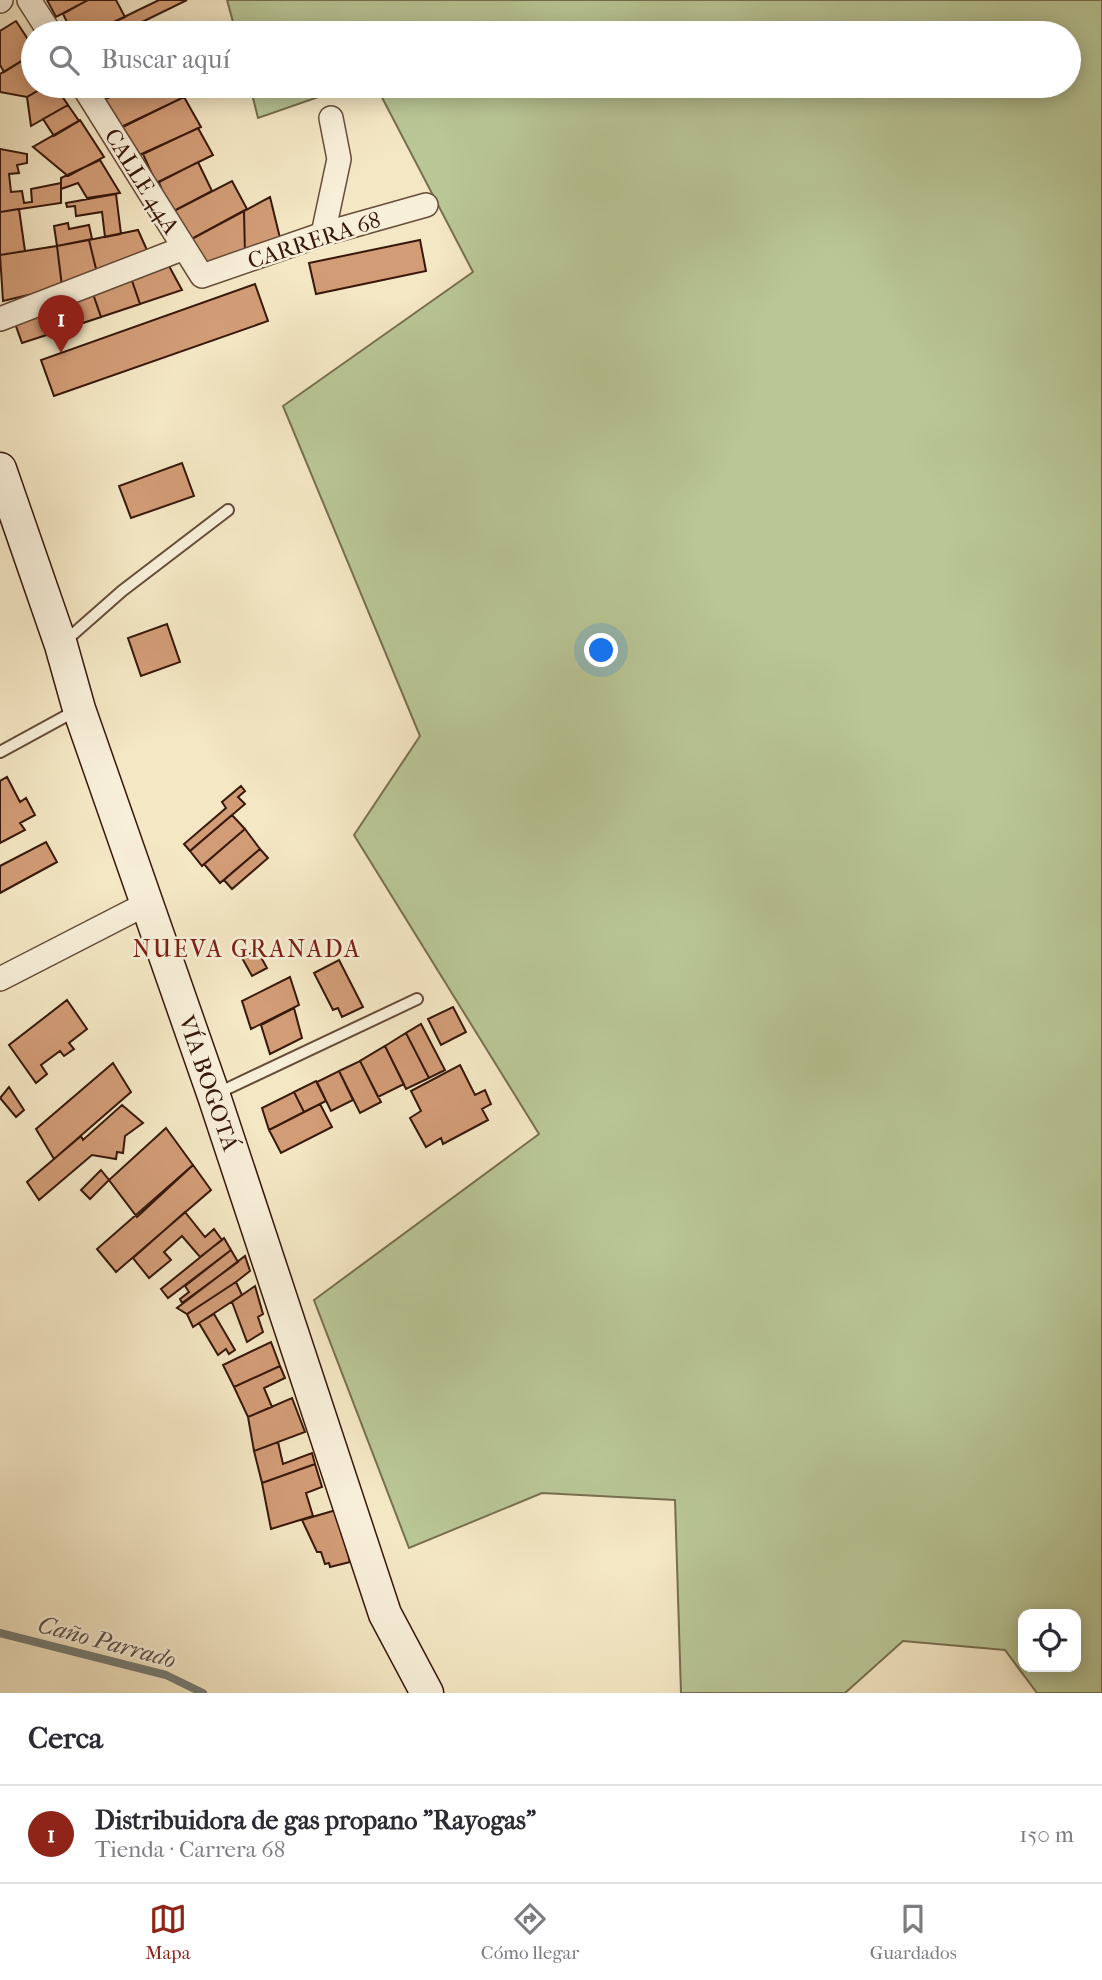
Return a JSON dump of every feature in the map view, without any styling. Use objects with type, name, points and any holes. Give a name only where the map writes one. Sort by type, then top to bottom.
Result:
[{"type":"main road","name":"VÍA BOGOTÁ","points":[[0,469],[61,645],[79,709],[214,1096],[381,1604],[401,1650],[427,1693]]},
{"type":"street","points":[[29,0],[42,21]]},
{"type":"street","name":"CALLE 44A","points":[[90,98],[202,276]]},
{"type":"street","points":[[323,234],[339,159],[331,118]]},
{"type":"street","name":"CARRERA 68","points":[[202,276],[323,234],[426,205]]},
{"type":"street","points":[[0,319],[184,248]]},
{"type":"street","points":[[0,979],[146,904]]},
{"type":"lane","points":[[61,645],[122,591],[228,510]]},
{"type":"lane","points":[[0,752],[79,709]]},
{"type":"lane","points":[[214,1096],[417,999]]},
{"type":"green space","points":[[227,0],[1102,0],[1102,1693],[1037,1693],[1021,1672],[1081,1672],[1081,1609],[1018,1609],[1018,1667],[1005,1650],[903,1641],[845,1693],[681,1693],[675,1500],[542,1493],[409,1548],[314,1300],[539,1134],[354,835],[420,736],[283,406],[473,272],[382,98],[1081,98],[1081,21],[233,21]]},
{"type":"green space","points":[[253,98],[316,98],[258,118]]},
{"type":"building","points":[[47,0],[88,0],[56,17]]},
{"type":"building","points":[[88,0],[116,0],[125,17],[116,21],[66,21],[63,14]]},
{"type":"building","points":[[159,0],[187,0],[144,21],[116,21]]},
{"type":"building","points":[[16,21],[21,29],[21,61],[4,72],[0,65],[0,31]]},
{"type":"building","points":[[21,61],[21,96],[0,92],[0,74]]},
{"type":"building","points":[[27,98],[63,98],[68,105],[31,126]]},
{"type":"building","points":[[107,98],[182,98],[117,130],[101,101]]},
{"type":"building","points":[[182,98],[185,98],[201,127],[135,157],[119,128]]},
{"type":"building","points":[[68,105],[79,121],[54,136],[43,119]]},
{"type":"building","points":[[80,120],[104,157],[68,176],[33,147]]},
{"type":"building","points":[[198,128],[213,155],[156,183],[143,154]]},
{"type":"building","points":[[0,149],[27,154],[27,163],[17,165],[19,173],[9,174],[11,192],[22,191],[24,203],[32,202],[31,189],[61,183],[61,203],[0,212]]},
{"type":"building","points":[[100,160],[120,193],[87,198],[78,183],[61,189],[61,178]]},
{"type":"building","points":[[198,162],[212,191],[170,213],[159,182]]},
{"type":"building","points":[[232,181],[247,209],[186,242],[170,213]]},
{"type":"building","points":[[116,194],[121,234],[105,237],[102,212],[76,216],[75,206],[67,207],[66,203]]},
{"type":"building","points":[[270,197],[280,238],[245,255],[244,211]]},
{"type":"building","points":[[19,209],[25,251],[0,255],[0,212]]},
{"type":"building","points":[[244,211],[245,255],[204,273],[186,242]]},
{"type":"building","points":[[68,223],[69,229],[89,225],[92,239],[57,246],[54,226]]},
{"type":"building","points":[[138,230],[147,250],[98,277],[89,240]]},
{"type":"building","points":[[89,240],[97,273],[62,286],[57,246]]},
{"type":"building","points":[[420,240],[426,271],[316,294],[309,263]]},
{"type":"building","points":[[57,246],[62,287],[3,301],[0,255]]},
{"type":"building","points":[[169,266],[182,290],[140,304],[130,275]]},
{"type":"building","points":[[130,275],[140,304],[101,317],[91,288]]},
{"type":"building","points":[[255,284],[268,321],[54,396],[41,360]]},
{"type":"building","points":[[91,288],[101,317],[65,329],[55,301]]},
{"type":"building","points":[[55,299],[65,329],[22,343],[12,315]]},
{"type":"building","points":[[182,463],[194,496],[131,518],[119,486]]},
{"type":"building","points":[[167,624],[180,662],[141,676],[128,638]]},
{"type":"building","points":[[7,777],[20,802],[26,798],[35,815],[20,823],[25,830],[0,843],[0,781]]},
{"type":"building","points":[[241,786],[245,791],[238,797],[245,804],[190,851],[184,844],[226,808],[222,802]]},
{"type":"building","points":[[232,815],[245,829],[202,866],[190,851]]},
{"type":"building","points":[[245,829],[260,849],[220,883],[204,864]]},
{"type":"building","points":[[46,842],[57,862],[0,893],[0,866]]},
{"type":"building","points":[[260,849],[268,858],[232,889],[224,880]]},
{"type":"building","points":[[257,950],[267,968],[252,976],[242,958]]},
{"type":"building","points":[[339,960],[363,1007],[342,1017],[338,1008],[333,1010],[314,973]]},
{"type":"building","points":[[290,977],[299,1005],[251,1029],[242,1001]]},
{"type":"building","points":[[67,1000],[87,1029],[69,1043],[74,1049],[64,1056],[60,1051],[41,1065],[47,1074],[36,1083],[9,1045]]},
{"type":"building","points":[[453,1007],[466,1032],[441,1045],[428,1019]]},
{"type":"building","points":[[294,1008],[302,1038],[270,1054],[261,1025]]},
{"type":"building","points":[[421,1024],[445,1070],[429,1078],[406,1033]]},
{"type":"building","points":[[406,1033],[429,1078],[406,1089],[385,1046]]},
{"type":"building","points":[[385,1046],[404,1084],[378,1097],[360,1061]]},
{"type":"building","points":[[360,1061],[381,1102],[360,1113],[339,1071]]},
{"type":"building","points":[[113,1063],[131,1092],[54,1159],[36,1129]]},
{"type":"building","points":[[460,1065],[475,1095],[485,1090],[491,1104],[482,1109],[488,1120],[443,1144],[441,1138],[426,1147],[410,1118],[421,1111],[411,1091]]},
{"type":"building","points":[[339,1071],[353,1100],[331,1111],[317,1082]]},
{"type":"building","points":[[316,1081],[326,1101],[304,1112],[294,1092]]},
{"type":"building","points":[[9,1087],[24,1110],[16,1117],[0,1098]]},
{"type":"building","points":[[294,1092],[304,1112],[269,1130],[262,1108]]},
{"type":"building","points":[[320,1104],[332,1127],[281,1153],[269,1130]]},
{"type":"building","points":[[122,1105],[143,1123],[125,1136],[123,1153],[117,1152],[116,1159],[92,1155],[39,1200],[27,1182],[81,1136],[83,1140]]},
{"type":"building","points":[[166,1128],[193,1165],[137,1217],[109,1180]]},
{"type":"building","points":[[193,1165],[211,1190],[116,1272],[97,1249]]},
{"type":"building","points":[[101,1170],[109,1180],[90,1199],[81,1190]]},
{"type":"building","points":[[185,1212],[205,1237],[214,1229],[222,1240],[200,1257],[182,1236],[164,1252],[171,1260],[149,1278],[133,1258]]},
{"type":"building","points":[[224,1238],[231,1250],[168,1298],[161,1289]]},
{"type":"building","points":[[231,1250],[238,1262],[182,1303],[180,1299],[189,1292],[185,1286]]},
{"type":"building","points":[[245,1256],[250,1271],[236,1282],[187,1314],[177,1308]]},
{"type":"building","points":[[236,1282],[242,1295],[193,1327],[187,1314]]},
{"type":"building","points":[[255,1286],[263,1314],[258,1317],[263,1332],[247,1342],[232,1302]]},
{"type":"building","points":[[214,1314],[235,1350],[229,1354],[226,1349],[218,1355],[199,1323]]},
{"type":"building","points":[[271,1342],[280,1366],[234,1387],[223,1365]]},
{"type":"building","points":[[280,1366],[285,1378],[264,1388],[272,1407],[248,1417],[234,1387]]},
{"type":"building","points":[[292,1398],[305,1432],[254,1451],[248,1417]]},
{"type":"building","points":[[278,1442],[283,1464],[312,1453],[315,1464],[262,1483],[254,1451]]},
{"type":"building","points":[[315,1464],[322,1487],[306,1493],[313,1516],[271,1529],[262,1483]]},
{"type":"building","points":[[336,1510],[350,1562],[330,1567],[329,1563],[325,1564],[321,1552],[317,1552],[302,1520]]},
{"type":"waterway","name":"Caño Parrado","points":[[0,1633],[166,1675],[203,1693]]},
{"type":"place","name":"Distribuidora de gas propano \"Rayogas\"","points":[[61,353]]},
{"type":"district","name":"NUEVA GRANADA","points":[[247,949]]}]
